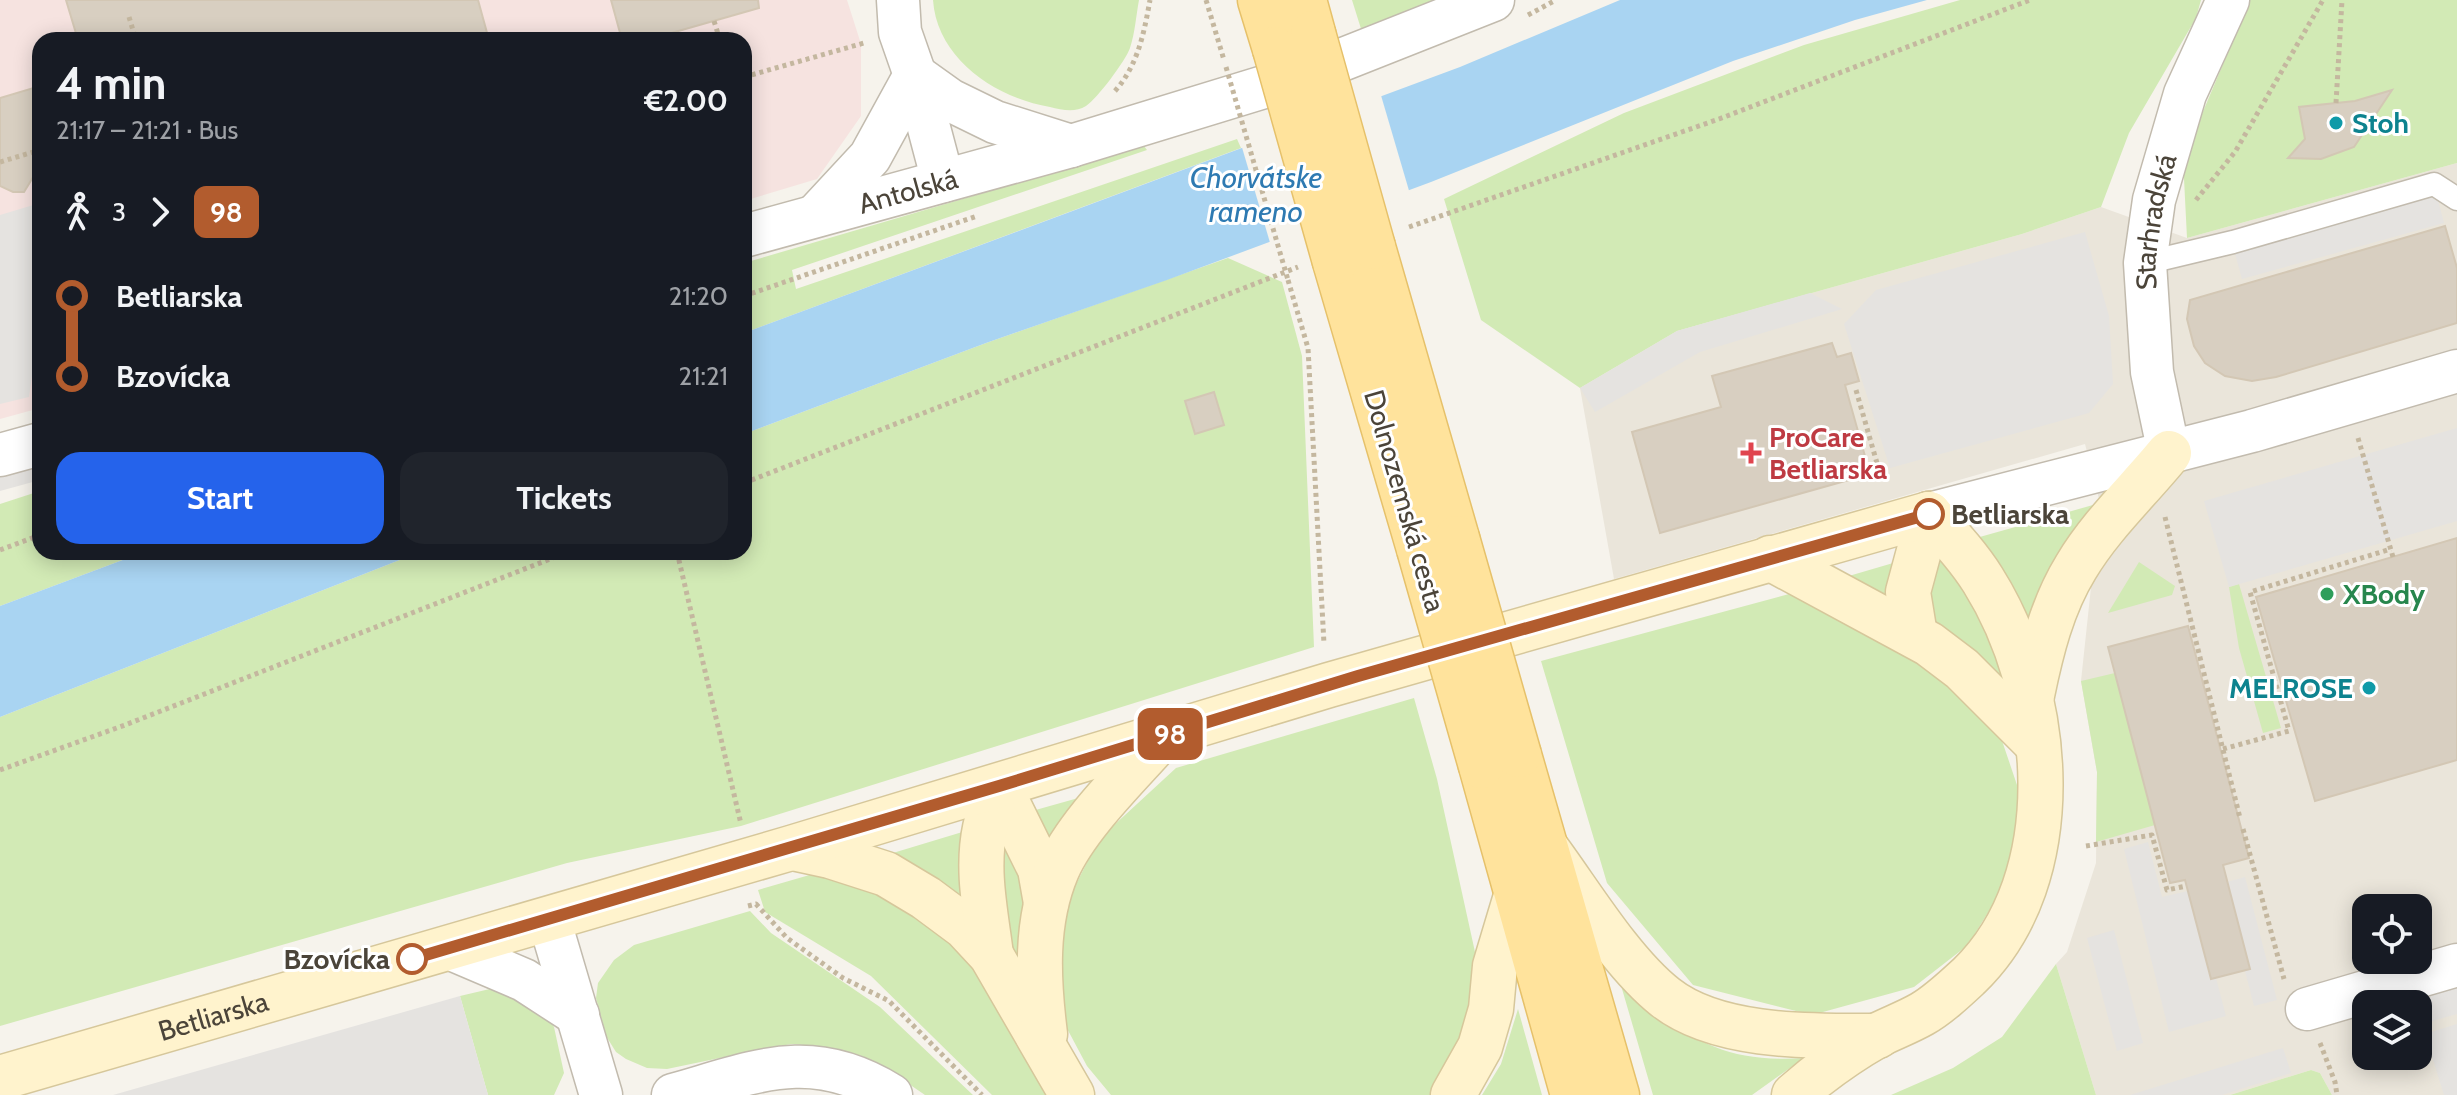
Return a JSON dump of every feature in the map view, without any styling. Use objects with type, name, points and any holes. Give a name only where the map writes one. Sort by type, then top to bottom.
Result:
[{"type":"main road","name":"Dolnozemská cesta","points":[[1260,0],[1297,27],[1354,254],[1500,760],[1516,896],[1573,1095]]},
{"type":"main road","name":"Dolnozemská cesta","points":[[1500,760],[1545,846],[1617,1095]]},
{"type":"street","points":[[898,0],[900,32],[915,75],[943,181]]},
{"type":"street","name":"Antolská","points":[[752,234],[1071,146],[1306,74],[1493,0]]},
{"type":"street","name":"Starhradská","points":[[2169,453],[2152,372],[2145,263],[2154,200],[2185,94],[2228,0]]},
{"type":"street","points":[[915,75],[950,100],[995,122],[1071,146]]},
{"type":"street","points":[[817,214],[870,157],[915,75]]},
{"type":"street","name":"Betliarska","points":[[0,1078],[1770,558],[2169,453],[2457,371]]},
{"type":"street","points":[[0,455],[32,446]]},
{"type":"street","points":[[2032,697],[2040,653],[2075,567],[2118,511],[2169,453]]},
{"type":"street","points":[[1915,635],[1908,592],[1929,514]]},
{"type":"street","points":[[1794,1095],[1818,1074],[1878,1036],[1925,1013],[1969,976],[1987,956],[2011,918],[2026,881],[2039,824],[2041,787],[2032,697],[2016,649],[1985,582],[1929,514]]},
{"type":"street","points":[[1770,558],[1915,635],[1962,669],[2038,745]]},
{"type":"street","points":[[1047,1047],[1038,971],[1046,903],[1058,870],[1073,844],[1163,736]]},
{"type":"street","points":[[999,786],[1034,856],[1046,903]]},
{"type":"street","points":[[991,955],[982,883],[982,846],[999,786]]},
{"type":"street","points":[[1545,846],[1644,976],[1666,998],[1686,1010],[1758,1032],[1798,1036],[1878,1036]]},
{"type":"street","points":[[791,848],[841,859],[886,874],[965,927],[991,955],[1072,1095]]},
{"type":"street","points":[[1453,1095],[1480,1047],[1491,1009],[1495,966],[1516,896]]},
{"type":"street","points":[[549,919],[601,1095]]},
{"type":"street","points":[[449,948],[524,980],[578,1015]]},
{"type":"street","points":[[2297,1001],[2457,965]]},
{"type":"street","points":[[673,1095],[749,1074],[806,1065],[844,1072],[891,1095]]},
{"type":"lane","points":[[2145,263],[2233,242],[2434,184],[2457,199]]},
{"type":"path","points":[[1206,0],[1308,348],[1324,644]]},
{"type":"path","points":[[2195,201],[2235,152],[2323,0]]},
{"type":"path","points":[[2336,103],[2342,0]]},
{"type":"path","points":[[129,17],[134,32]]},
{"type":"path","points":[[714,21],[717,32]]},
{"type":"path","points":[[752,75],[873,40]]},
{"type":"path","points":[[0,162],[32,152]]},
{"type":"path","points":[[1856,390],[1881,477]]},
{"type":"path","points":[[2357,433],[2393,557]]},
{"type":"path","points":[[2161,505],[2240,818]]},
{"type":"path","points":[[0,550],[32,538]]},
{"type":"path","points":[[2223,749],[2289,731],[2250,592],[2391,549]]},
{"type":"path","points":[[0,770],[125,725],[548,560]]},
{"type":"path","points":[[679,560],[741,826]]},
{"type":"path","points":[[2243,829],[2297,1001]]},
{"type":"path","points":[[2086,846],[2152,835],[2167,890],[2186,886]]},
{"type":"path","points":[[741,908],[756,904],[787,938],[843,978],[889,1001],[982,1095]]},
{"type":"path","points":[[2335,1082],[2337,1095]]},
{"type":"shaded area","points":[[0,0],[847,0],[861,44],[861,116],[817,179],[752,199],[752,32],[32,32],[32,410],[0,419]]},
{"type":"shaded area","points":[[2457,163],[2457,1095],[2332,1095],[2320,1073],[2311,1070],[2230,1095],[2096,1095],[2056,964],[2067,952],[2096,863],[2097,772],[2081,681],[2100,503],[2085,444],[1614,579],[1580,388],[1677,331],[2022,234],[2101,207],[2187,238]]},
{"type":"shaded area","points":[[2436,193],[2444,223],[2242,279],[2234,250]]},
{"type":"shaded area","points":[[32,205],[32,376],[29,397],[0,404],[0,215]]},
{"type":"shaded area","points":[[2085,232],[2109,316],[2113,384],[2089,413],[1890,468],[1844,324],[1876,290]]},
{"type":"shaded area","points":[[1810,293],[1842,309],[1700,352],[1595,412],[1580,388],[1677,331]]},
{"type":"shaded area","points":[[2457,428],[2457,521],[2229,587],[2204,501]]},
{"type":"shaded area","points":[[32,466],[32,482],[0,491],[0,476]]},
{"type":"shaded area","points":[[2148,842],[2162,897],[2188,891],[2210,979],[2216,978],[2226,1016],[2169,1032],[2124,849]]},
{"type":"shaded area","points":[[2245,877],[2277,1000],[2254,1006],[2245,971],[2249,969],[2227,882]]},
{"type":"shaded area","points":[[2114,930],[2143,1043],[2117,1051],[2087,938]]},
{"type":"shaded area","points":[[2457,984],[2457,1014],[2432,1021],[2432,992]]},
{"type":"shaded area","points":[[460,996],[488,1095],[113,1095]]},
{"type":"shaded area","points":[[2457,1024],[2457,1095],[2444,1095],[2432,1056],[2432,1032]]},
{"type":"shaded area","points":[[2283,1048],[2291,1073],[2222,1095],[2130,1095]]},
{"type":"green space","points":[[933,0],[1139,0],[1132,42],[1123,61],[1091,102],[1077,110],[1068,110],[1010,95],[973,72],[945,40]]},
{"type":"green space","points":[[1352,0],[1446,0],[1362,32]]},
{"type":"green space","points":[[1960,0],[2201,0],[2196,18],[2129,133],[2101,207],[2022,234],[1677,331],[1580,388],[1481,320],[1444,199],[1624,113],[1804,45]]},
{"type":"green space","points":[[2250,0],[2457,0],[2457,163],[2187,238],[2183,159]]},
{"type":"green space","points":[[1237,139],[1241,148],[752,330],[752,261],[1144,146],[1147,150],[792,270],[796,289]]},
{"type":"green space","points":[[1228,258],[1282,282],[1302,356],[1314,647],[741,826],[567,863],[0,1026],[0,717],[400,560],[752,560],[752,431],[986,343]]},
{"type":"green space","points":[[32,494],[32,560],[123,560],[0,606],[0,504]]},
{"type":"green space","points":[[2100,503],[2027,648],[1969,540]]},
{"type":"green space","points":[[1936,550],[1966,576],[2023,707],[1943,641],[1931,610],[1929,558]]},
{"type":"green space","points":[[1900,561],[1900,614],[1842,578]]},
{"type":"green space","points":[[2139,562],[2175,586],[2172,595],[2108,613]]},
{"type":"green space","points":[[2239,584],[2281,728],[2263,733],[2239,648],[2229,587]]},
{"type":"green space","points":[[1800,591],[1891,638],[1994,717],[2017,785],[2018,847],[2000,893],[1968,945],[1914,987],[1812,1015],[1693,985],[1607,883],[1541,661]]},
{"type":"green space","points":[[2115,673],[2155,825],[2096,842],[2097,772],[2081,681]]},
{"type":"green space","points":[[1414,698],[1437,779],[1475,952],[1468,1038],[1432,1095],[1111,1095],[1087,1066],[1063,1021],[1060,946],[1070,896],[1099,839],[1176,768]]},
{"type":"green space","points":[[1096,793],[1054,856],[1032,811]]},
{"type":"green space","points":[[1002,822],[1029,872],[1021,972],[1001,921]]},
{"type":"green space","points":[[969,830],[971,912],[883,856]]},
{"type":"green space","points":[[813,874],[880,892],[941,936],[989,978],[1018,1046],[1047,1095],[992,1095],[871,976],[765,912],[758,890]]},
{"type":"green space","points":[[750,911],[771,933],[880,1007],[973,1095],[925,1095],[862,1056],[815,1046],[792,1044],[667,1069],[647,1068],[616,1052],[606,1036],[596,998],[598,983],[614,960],[634,945]]},
{"type":"green space","points":[[2056,964],[2096,1095],[1891,1095],[1953,1068],[2002,1037]]},
{"type":"green space","points":[[1620,982],[1663,1017],[1703,1042],[1747,1056],[1804,1058],[1752,1095],[1653,1095]]},
{"type":"green space","points":[[494,988],[543,1008],[554,1027],[564,1073],[554,1095],[488,1095],[460,996]]},
{"type":"green space","points":[[1518,1009],[1542,1095],[1482,1095],[1501,1064]]},
{"type":"green space","points":[[2311,1070],[2320,1073],[2332,1095],[2230,1095]]},
{"type":"water","name":"Chorvátske rameno","points":[[1620,0],[1927,0],[1855,20],[1733,61],[1431,182],[752,431],[752,330],[1460,67]]},
{"type":"water","points":[[123,560],[400,560],[0,717],[0,606]]},
{"type":"pier","points":[[1380,92],[1410,194],[1271,246],[1241,144]]},
{"type":"building","points":[[66,0],[478,0],[487,32],[76,32]]},
{"type":"building","points":[[611,0],[758,0],[759,8],[675,32],[620,32]]},
{"type":"building","points":[[32,88],[32,179],[24,192],[13,192],[0,186],[0,98]]},
{"type":"building","name":"Stoh","points":[[2392,90],[2354,147],[2321,159],[2288,158],[2305,139],[2299,107],[2355,101]]},
{"type":"building","points":[[2445,226],[2457,268],[2457,323],[2276,377],[2252,381],[2225,376],[2205,363],[2194,346],[2187,319],[2190,300]]},
{"type":"building","name":"ProCare Betliarska","points":[[1832,343],[1837,357],[1851,353],[1859,381],[1845,385],[1870,474],[1660,533],[1632,432],[1721,407],[1712,376]]},
{"type":"building","points":[[1214,392],[1224,425],[1195,434],[1185,401]]},
{"type":"building","name":"MELROSE","points":[[2457,538],[2457,760],[2315,801],[2256,597]]},
{"type":"building","points":[[2188,626],[2249,858],[2223,865],[2250,969],[2211,979],[2185,880],[2170,883],[2108,647]]},
{"type":"bus line","name":"98","points":[[412,959],[999,786],[1358,676],[1929,514]]},
{"type":"place","name":"Stoh","points":[[2336,123]]},
{"type":"place","name":"ProCare Betliarska","points":[[1751,453]]},
{"type":"place","name":"Betliarska","points":[[1929,514]]},
{"type":"place","name":"XBody","points":[[2327,594]]},
{"type":"place","name":"MELROSE","points":[[2369,688]]},
{"type":"place","name":"Bzovícka","points":[[412,959]]}]
